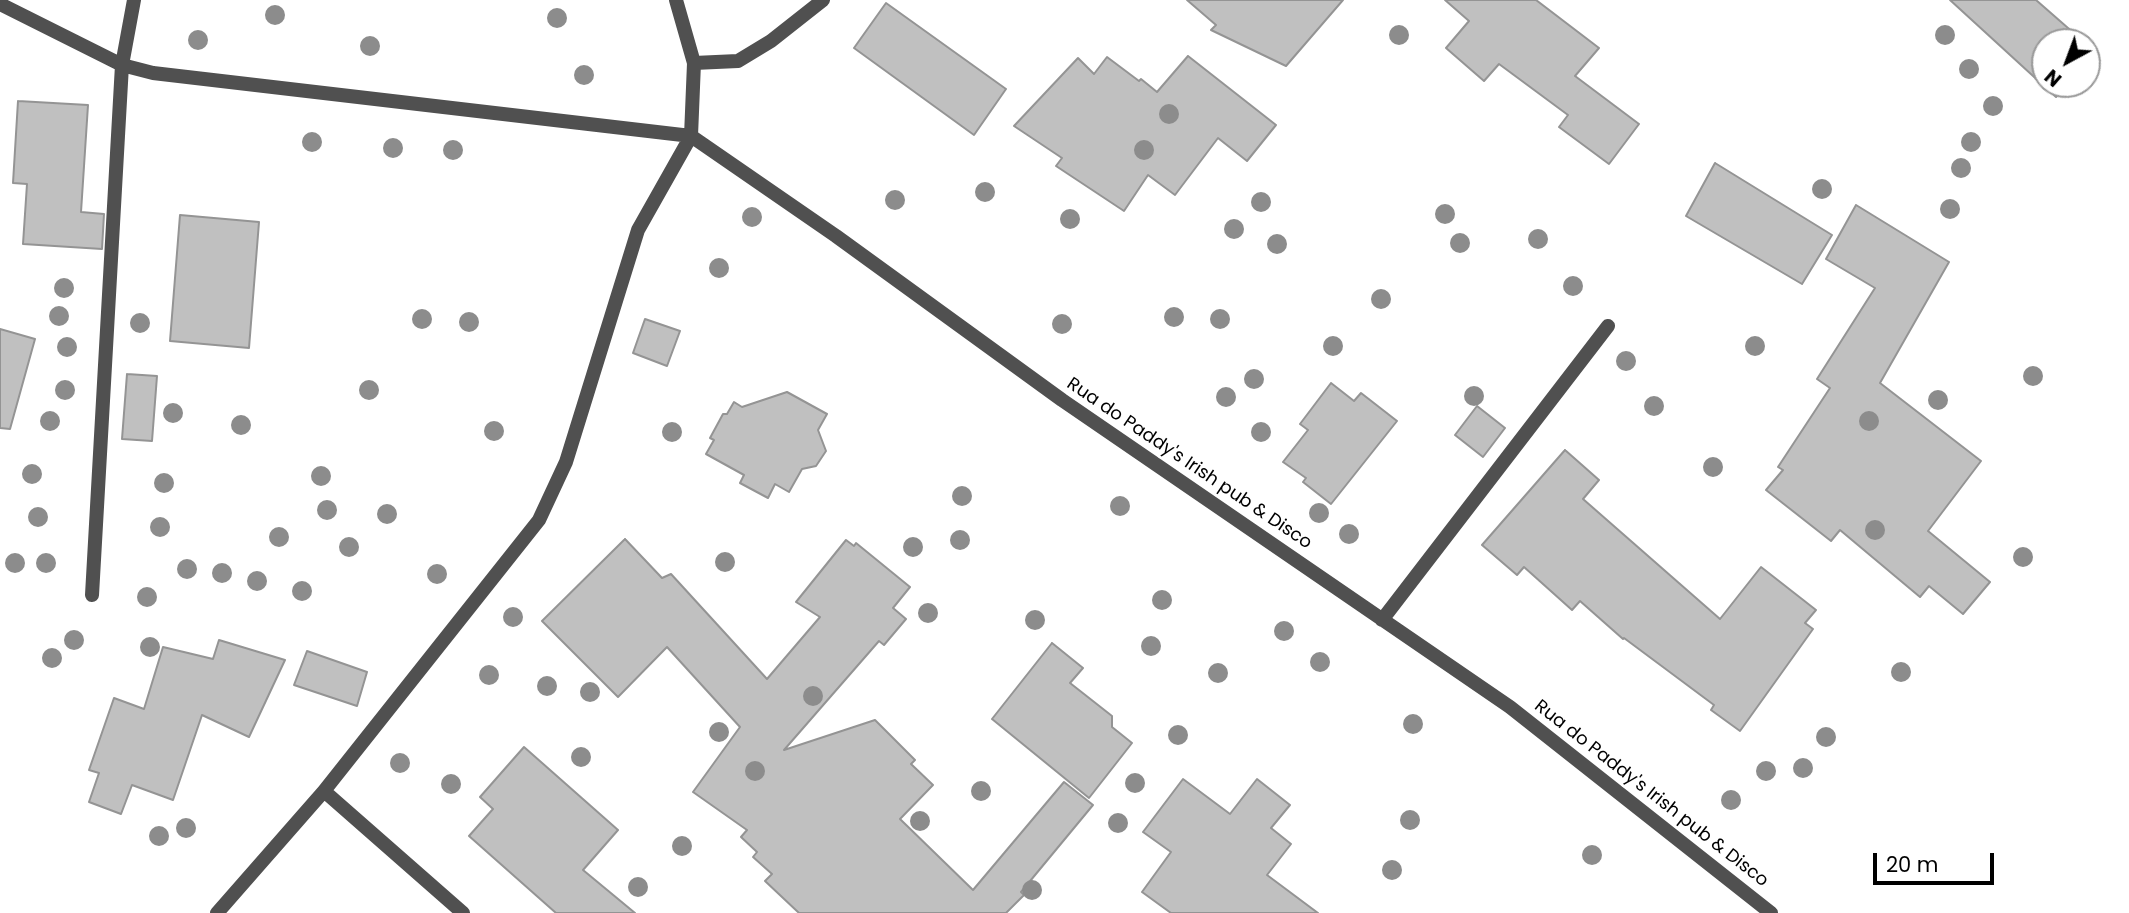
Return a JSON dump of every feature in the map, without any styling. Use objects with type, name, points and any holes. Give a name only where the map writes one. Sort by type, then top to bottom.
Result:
[{"type":"street","points":[[92,595],[122,65],[134,0]]},
{"type":"street","points":[[217,913],[324,791],[539,520],[566,462],[638,230],[691,136],[694,63],[676,0]]},
{"type":"street","points":[[694,63],[738,61],[771,41],[822,0]]},
{"type":"street","points":[[0,5],[122,65],[153,73],[691,136]]},
{"type":"street","name":"Rua do Paddy's Irish pub & Disco","points":[[691,136],[836,236],[1062,400],[1510,707],[1771,913]]},
{"type":"street","points":[[1382,620],[1608,326]]},
{"type":"street","points":[[324,791],[463,913]]},
{"type":"building","points":[[1187,0],[1343,0],[1286,66],[1211,30],[1216,25]]},
{"type":"building","points":[[1445,0],[1536,0],[1599,48],[1575,76],[1639,124],[1609,164],[1559,127],[1568,115],[1499,64],[1484,81],[1446,48],[1469,21]]},
{"type":"building","points":[[1950,0],[2036,0],[2068,28],[2031,28],[2031,74]]},
{"type":"building","points":[[886,3],[1006,89],[974,135],[854,48]]},
{"type":"building","points":[[1188,56],[1276,125],[1247,161],[1218,138],[1175,195],[1148,175],[1124,211],[1056,166],[1062,158],[1014,126],[1078,58],[1094,74],[1107,57],[1157,92]]},
{"type":"building","points":[[18,101],[88,105],[81,212],[104,214],[102,249],[23,244],[27,184],[13,183]]},
{"type":"building","points":[[1715,163],[1832,235],[1802,284],[1686,216]]},
{"type":"building","points":[[1856,205],[1949,262],[1880,383],[1981,461],[1928,531],[1990,582],[1963,614],[1929,586],[1920,597],[1840,530],[1831,541],[1766,490],[1783,470],[1778,467],[1830,388],[1817,379],[1875,288],[1826,259]]},
{"type":"building","points":[[180,215],[259,222],[249,348],[170,341]]},
{"type":"building","points":[[645,319],[680,331],[667,366],[633,353]]},
{"type":"building","points":[[0,329],[35,339],[10,429],[0,428]]},
{"type":"building","points":[[127,374],[157,376],[152,441],[122,439]]},
{"type":"building","points":[[1331,383],[1354,401],[1361,393],[1397,421],[1331,504],[1303,482],[1306,478],[1283,462],[1308,430],[1300,424]]},
{"type":"building","points":[[787,392],[827,414],[818,430],[826,451],[816,466],[802,469],[789,492],[775,484],[768,498],[740,483],[744,475],[706,454],[714,440],[710,438],[723,414],[727,414],[734,402],[742,407]]},
{"type":"building","points":[[1477,406],[1505,428],[1483,457],[1455,435]]},
{"type":"building","points":[[1565,450],[1599,480],[1583,499],[1720,619],[1761,567],[1816,610],[1805,623],[1813,629],[1740,731],[1711,710],[1714,705],[1623,639],[1580,601],[1572,610],[1524,567],[1517,575],[1482,545]]},
{"type":"building","points":[[625,539],[662,578],[671,574],[767,679],[820,617],[796,602],[846,540],[854,546],[856,543],[910,587],[893,608],[906,619],[884,645],[879,641],[784,750],[875,720],[915,760],[911,764],[933,785],[900,819],[973,890],[1064,782],[1093,805],[1021,892],[1024,895],[1006,913],[799,913],[765,881],[772,874],[753,857],[757,852],[741,837],[747,830],[693,792],[740,727],[667,647],[618,697],[542,621]]},
{"type":"building","points":[[219,640],[285,660],[249,737],[202,715],[173,800],[132,785],[121,814],[89,802],[99,773],[89,770],[114,698],[144,709],[163,647],[213,659]]},
{"type":"building","points":[[1052,643],[1083,668],[1070,683],[1112,716],[1112,727],[1132,743],[1089,798],[992,719]]},
{"type":"building","points":[[307,651],[367,672],[357,706],[294,685]]},
{"type":"building","points":[[524,747],[618,830],[583,870],[635,913],[556,913],[469,836],[493,809],[480,797]]},
{"type":"building","points":[[1183,779],[1230,814],[1257,779],[1290,805],[1271,828],[1291,844],[1267,875],[1318,913],[1171,913],[1142,892],[1171,852],[1143,832]]}]
